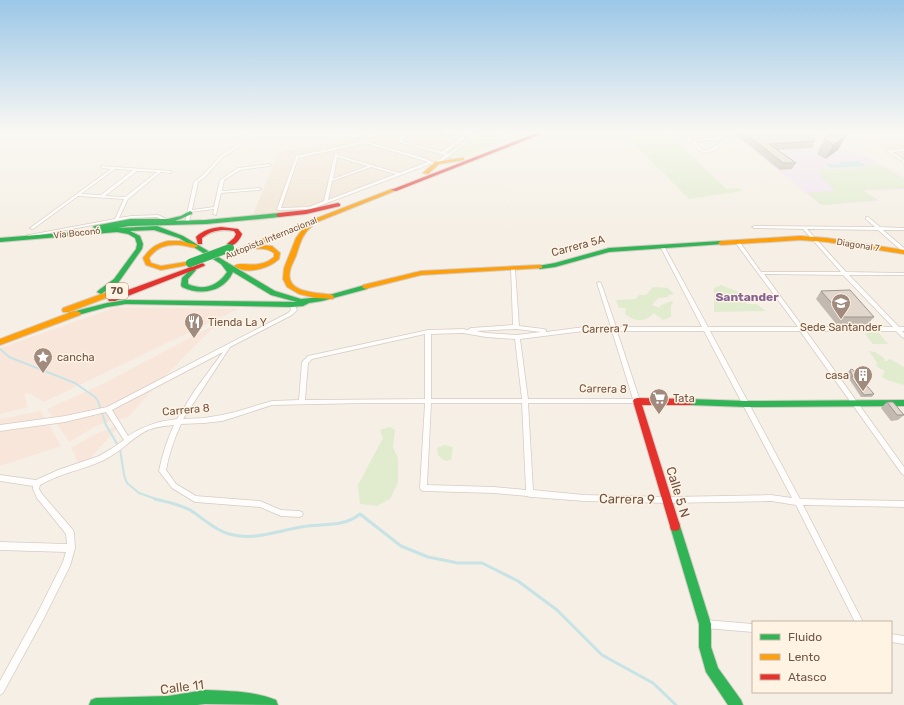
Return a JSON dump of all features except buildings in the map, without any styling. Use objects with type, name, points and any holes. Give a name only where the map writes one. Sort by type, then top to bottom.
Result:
[{"type":"main road","points":[[426,173],[432,166]]},
{"type":"main road","name":"Autopista Internacional","points":[[0,342],[203,262],[346,203],[444,166]]},
{"type":"main road","name":"Autopista Internacional","points":[[234,248],[332,213],[456,166]]},
{"type":"main road","points":[[83,233],[128,224],[187,223],[306,212],[346,203]]},
{"type":"main road","points":[[68,234],[83,229],[135,219],[166,220],[182,218],[191,212]]},
{"type":"main road","points":[[330,297],[299,292],[288,282],[286,276],[301,233],[309,226],[332,213]]},
{"type":"main road","name":"Vía Boconó","points":[[0,240],[154,228],[177,235],[237,266]]},
{"type":"main road","points":[[188,264],[158,268],[149,265],[146,258],[152,250],[166,244],[181,242],[197,245],[199,238],[205,232],[216,229],[236,230],[239,234],[234,248],[267,246],[274,249],[278,254],[274,261],[262,267],[251,268],[237,266]]},
{"type":"main road","points":[[48,317],[103,291],[118,279],[139,249],[141,243],[137,236],[118,230]]},
{"type":"main road","name":"Carrera 5A","points":[[224,264],[273,293],[292,299],[306,301],[330,297],[417,274],[444,271],[513,269],[557,265],[606,250],[812,238]]},
{"type":"main road","name":"Diagonal 7","points":[[812,238],[904,251]]},
{"type":"main road","name":"Vía Boconó","points":[[197,245],[224,264]]},
{"type":"main road","points":[[203,262],[184,279],[184,285],[190,289],[205,290],[222,282],[230,273],[224,264]]},
{"type":"main road","name":"Autopista Internacional","points":[[0,335],[188,264],[203,262]]},
{"type":"main road","name":"Carrera 5A","points":[[237,266],[273,288],[286,294],[304,298],[330,297]]},
{"type":"main road","points":[[71,315],[107,305],[126,302],[292,305],[300,304],[306,301]]},
{"type":"main road","name":"Carrera 8","points":[[637,402],[746,404],[854,402],[904,403]]},
{"type":"main road","name":"Calle 5 N","points":[[637,402],[705,624],[705,647],[713,672],[736,705]]},
{"type":"main road","name":"Calle 11","points":[[96,705],[168,704],[205,697],[244,699],[271,705]]},
{"type":"street","points":[[187,223],[191,212],[196,182],[213,166]]},
{"type":"street","points":[[191,212],[216,211],[222,180],[239,169],[262,166]]},
{"type":"street","points":[[294,166],[279,208],[281,210],[307,208],[425,166]]},
{"type":"street","points":[[326,202],[334,166]]},
{"type":"street","points":[[368,166],[399,174]]},
{"type":"street","points":[[103,167],[170,172]]},
{"type":"street","points":[[330,181],[371,167]]},
{"type":"street","points":[[32,228],[114,168]]},
{"type":"street","points":[[101,197],[136,170]]},
{"type":"street","points":[[117,219],[126,198],[159,172]]},
{"type":"street","points":[[220,192],[259,189]]},
{"type":"street","points":[[77,195],[126,198]]},
{"type":"street","points":[[867,218],[904,251]]},
{"type":"street","points":[[20,239],[117,219],[135,219]]},
{"type":"street","points":[[754,227],[805,229],[904,229]]},
{"type":"street","points":[[805,229],[844,273],[904,336]]},
{"type":"street","points":[[737,242],[801,328],[904,472]]},
{"type":"street","points":[[662,246],[708,330],[859,621]]},
{"type":"street","points":[[513,269],[516,327]]},
{"type":"street","points":[[761,273],[904,274]]},
{"type":"street","name":"Calle 5 N","points":[[599,283],[637,402]]},
{"type":"street","points":[[0,428],[65,419],[108,409],[290,314],[294,310],[292,305]]},
{"type":"street","points":[[463,330],[516,327],[550,332]]},
{"type":"street","name":"Carrera 7","points":[[302,401],[305,362],[310,357],[428,332],[463,330],[486,335],[517,337],[550,332],[613,328],[708,330],[801,328],[904,329]]},
{"type":"street","points":[[428,332],[428,401]]},
{"type":"street","points":[[517,337],[525,400],[530,494]]},
{"type":"street","points":[[230,346],[212,372],[190,399],[178,421],[164,457],[162,471],[174,486],[195,499],[260,504],[281,513],[299,514]]},
{"type":"street","name":"Carrera 8","points":[[37,484],[45,477],[101,458],[120,447],[148,427],[178,421],[197,422],[222,418],[265,404],[302,401],[525,400],[637,402]]},
{"type":"street","name":"Carrera 9","points":[[428,401],[423,488],[494,490],[584,498],[667,500],[771,498],[798,502],[904,504]]},
{"type":"street","points":[[108,409],[128,441]]},
{"type":"street","points":[[0,478],[37,484],[36,489],[39,496],[70,533],[71,548],[67,563],[0,690]]},
{"type":"street","points":[[0,546],[71,548]]},
{"type":"street","points":[[705,624],[752,628]]},
{"type":"street","points":[[892,638],[904,640]]},
{"type":"shaded area","points":[[273,166],[425,166],[293,216],[250,222]]},
{"type":"shaded area","points":[[772,166],[884,166],[904,178],[904,189],[864,191],[880,201],[821,205]]},
{"type":"shaded area","points":[[117,307],[238,309],[44,402],[29,393],[24,394],[28,407],[0,414],[0,348]]},
{"type":"shaded area","points":[[218,323],[161,380],[128,417],[110,421],[94,427],[69,442],[47,409],[101,385]]},
{"type":"shaded area","points":[[41,411],[61,446],[0,466],[0,419]]},
{"type":"shaded area","points":[[121,424],[81,468],[71,448],[93,435]]},
{"type":"green space","points":[[656,166],[702,166],[726,189],[738,188],[742,191],[689,199]]},
{"type":"green space","points":[[884,167],[904,179],[904,188],[862,190],[877,200],[822,205],[807,193],[835,191],[817,172],[821,168],[850,169]]},
{"type":"green space","points":[[721,285],[739,292],[747,304],[756,304],[766,311],[714,312],[714,288]]},
{"type":"green space","points":[[653,287],[668,288],[674,294],[669,295],[668,297],[658,298],[652,305],[659,308],[661,305],[672,301],[671,317],[663,320],[654,313],[643,320],[636,320],[625,314],[626,308],[619,308],[616,300],[636,299],[639,295],[646,295]]},
{"type":"green space","points":[[868,332],[879,333],[888,344],[873,344],[865,334]]},
{"type":"green space","points":[[869,351],[875,352],[884,358],[885,362],[890,359],[904,367],[904,385],[882,377],[885,371],[876,366],[877,363]]},
{"type":"green space","points":[[390,427],[395,430],[393,447],[398,458],[398,482],[390,499],[377,506],[360,504],[358,485],[383,438],[380,430]]},
{"type":"green space","points":[[445,445],[453,447],[451,460],[445,461],[438,455],[437,448]]},
{"type":"water","points":[[827,166],[866,166],[830,168]]},
{"type":"waterway","points":[[0,349],[9,357],[75,383],[95,397],[98,401],[106,425],[120,449],[124,475],[127,483],[139,493],[158,500]]},
{"type":"waterway","points":[[158,500],[186,508],[218,530],[238,536],[265,535],[301,527],[339,523],[347,521],[360,514],[401,546],[428,557],[458,563],[482,563],[518,581],[557,610],[602,655],[653,683],[676,705]]},
{"type":"traffic: fast","points":[[96,227],[130,221],[168,221],[183,217],[190,213]]},
{"type":"traffic: fast","points":[[83,233],[129,224],[206,222],[279,215]]},
{"type":"traffic: fast","points":[[154,228],[181,237],[273,293],[301,301],[322,299],[365,287]]},
{"type":"traffic: fast","points":[[0,240],[114,230],[157,228]]},
{"type":"traffic: fast","points":[[101,292],[116,281],[139,249],[140,244],[138,237],[130,233],[117,230]]},
{"type":"traffic: fast","points":[[540,267],[555,265],[609,250],[721,243]]},
{"type":"traffic: fast","points":[[190,263],[230,248]]},
{"type":"traffic: fast","points":[[193,270],[185,278],[184,285],[197,290],[210,289],[222,283],[230,272],[224,264]]},
{"type":"traffic: fast","points":[[71,315],[107,305],[126,302],[292,305],[300,304],[306,301]]},
{"type":"traffic: fast","points":[[690,402],[746,404],[904,403]]},
{"type":"traffic: fast","points":[[675,526],[705,624],[705,647],[713,672],[736,705]]},
{"type":"traffic: fast","points":[[96,705],[168,703],[205,697],[244,699],[271,705]]},
{"type":"traffic: slow","points":[[426,173],[434,166]]},
{"type":"traffic: slow","points":[[237,251],[394,190]]},
{"type":"traffic: slow","points":[[310,225],[303,231],[297,242],[286,272],[286,279],[290,285],[301,292],[316,296],[330,297]]},
{"type":"traffic: slow","points":[[721,243],[800,238],[827,240],[904,252]]},
{"type":"traffic: slow","points":[[186,264],[157,267],[148,264],[146,258],[155,248],[168,243],[181,243],[195,246]]},
{"type":"traffic: slow","points":[[237,266],[248,268],[258,267],[273,262],[277,258],[277,253],[272,249],[255,247]]},
{"type":"traffic: slow","points":[[365,287],[421,273],[540,267]]},
{"type":"traffic: slow","points":[[66,310],[120,290]]},
{"type":"traffic: slow","points":[[0,342],[77,313]]},
{"type":"traffic: jam","points":[[394,190],[457,166]]},
{"type":"traffic: jam","points":[[279,215],[306,212],[338,205]]},
{"type":"traffic: jam","points":[[200,243],[199,237],[212,230],[236,230],[239,234],[237,239],[229,245]]},
{"type":"traffic: jam","points":[[112,299],[202,265]]},
{"type":"traffic: jam","points":[[675,526],[637,401],[690,402]]},
{"type":"place","name":"Sede Santander","points":[[841,320]]},
{"type":"place","name":"Tienda La Y","points":[[194,339]]},
{"type":"place","name":"cancha","points":[[43,374]]},
{"type":"place","name":"casa","points":[[863,392]]},
{"type":"place","name":"Tata","points":[[659,415]]},
{"type":"district","name":"Santander","points":[[747,297]]}]
